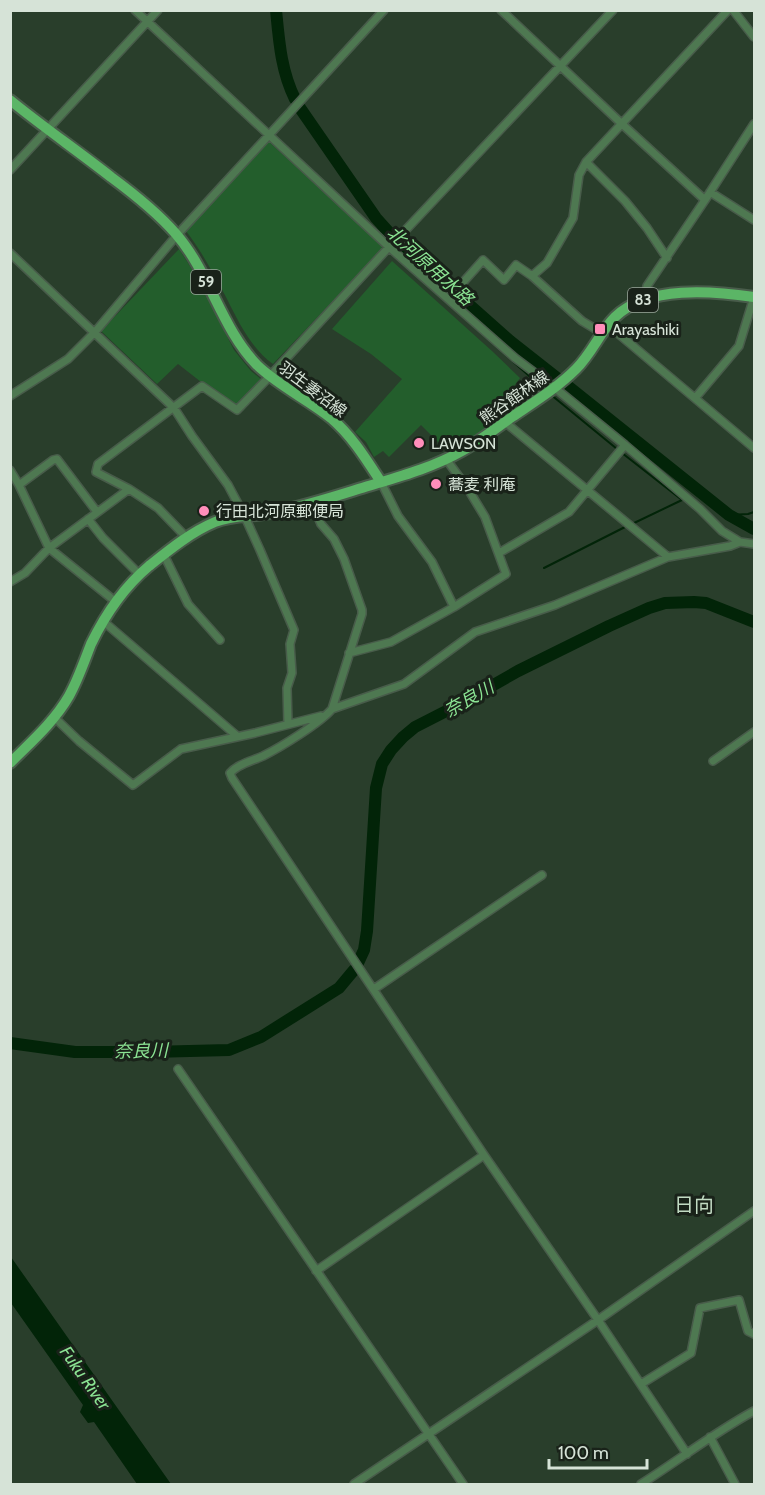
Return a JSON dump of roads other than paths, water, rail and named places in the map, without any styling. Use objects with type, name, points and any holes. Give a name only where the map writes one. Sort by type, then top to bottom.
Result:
[{"type":"main road","name":"羽生妻沼線","points":[[10,100],[141,200],[177,235],[200,269],[238,340],[258,365],[341,427],[356,444],[381,482]]},
{"type":"main road","name":"83","points":[[605,329],[626,308],[645,299],[695,293],[729,293],[754,297]]},
{"type":"main road","name":"熊谷館林線","points":[[381,482],[446,459],[479,440],[556,387],[586,359],[605,329]]},
{"type":"main road","points":[[10,763],[44,729],[70,693],[103,621],[116,602],[140,575],[164,555],[215,522],[265,515],[381,482]]},
{"type":"street","points":[[135,10],[389,247],[515,358],[556,387],[700,509],[722,531],[740,542],[754,544]]},
{"type":"street","points":[[10,170],[159,10]]},
{"type":"street","points":[[10,396],[68,359],[95,332],[177,235],[384,10]]},
{"type":"street","points":[[501,10],[705,200]]},
{"type":"street","points":[[613,10],[400,236],[458,288],[483,260],[504,280],[516,265],[532,276],[582,321],[605,329],[696,397],[754,448]]},
{"type":"street","points":[[532,276],[547,263],[573,218],[579,175],[586,162],[728,10]]},
{"type":"street","points":[[733,10],[754,37]]},
{"type":"street","points":[[645,299],[647,286],[754,124]]},
{"type":"street","points":[[586,162],[625,201],[667,258]]},
{"type":"street","points":[[710,192],[754,220]]},
{"type":"street","points":[[187,538],[158,508],[129,489],[96,472],[98,464],[202,386],[237,410],[389,247]]},
{"type":"street","points":[[10,253],[174,408],[228,485],[261,550],[294,630],[290,644],[292,673],[287,688],[288,724]]},
{"type":"street","points":[[696,397],[739,346],[754,297]]},
{"type":"street","points":[[505,422],[668,557]]},
{"type":"street","points":[[499,553],[569,512],[625,446]]},
{"type":"street","points":[[19,485],[57,459],[97,512]]},
{"type":"street","points":[[349,652],[391,642],[454,607],[506,574],[485,517],[446,459]]},
{"type":"street","points":[[10,470],[49,548],[116,602]]},
{"type":"street","points":[[381,482],[398,516],[432,561],[454,607]]},
{"type":"street","points":[[10,582],[25,573],[49,548],[129,489]]},
{"type":"street","points":[[312,503],[321,524],[334,539],[343,557],[362,614],[330,712],[263,756],[235,768],[230,774],[364,977],[687,1454]]},
{"type":"street","points":[[88,519],[140,575]]},
{"type":"street","points":[[54,717],[79,741],[133,785],[181,749],[262,731],[330,712],[404,684],[475,632],[555,605],[668,557],[730,546],[740,542]]},
{"type":"street","points":[[164,555],[188,604],[220,640]]},
{"type":"street","points":[[103,621],[237,736]]},
{"type":"street","points":[[713,761],[754,732]]},
{"type":"street","points":[[374,989],[542,875]]},
{"type":"street","points":[[178,1069],[463,1485]]},
{"type":"street","points":[[316,1271],[484,1155]]},
{"type":"street","points":[[354,1485],[754,1211]]},
{"type":"street","points":[[641,1384],[691,1353],[700,1308],[739,1300],[748,1330],[754,1334]]},
{"type":"street","points":[[641,1485],[710,1437],[754,1411]]},
{"type":"street","points":[[710,1437],[735,1485]]},
{"type":"water","name":"Fuku River","points":[[10,1257],[171,1484],[137,1484],[94,1422],[88,1423],[80,1412],[83,1405],[11,1303]]},
{"type":"waterway","name":"北河原用水路","points":[[276,10],[284,67],[295,99]]},
{"type":"waterway","name":"北河原用水路","points":[[300,108],[376,218],[394,238],[510,341],[557,378]]},
{"type":"waterway","points":[[435,292],[545,390]]},
{"type":"waterway","name":"北河原用水路","points":[[565,384],[729,515],[754,529]]},
{"type":"waterway","points":[[550,394],[617,449]]},
{"type":"waterway","points":[[622,453],[682,500],[632,524]]},
{"type":"waterway","points":[[729,515],[754,512]]},
{"type":"waterway","points":[[544,568],[627,526]]},
{"type":"waterway","name":"奈良川","points":[[358,963],[364,950],[367,931],[376,788],[382,764],[403,737],[415,727],[518,671],[649,608],[665,603],[706,603],[754,622]]},
{"type":"waterway","name":"奈良川","points":[[10,1043],[75,1052],[229,1050],[261,1037],[339,988],[354,970]]},
{"type":"place","name":"Arayashiki","points":[[600,329]]},
{"type":"place","name":"LAWSON","points":[[419,443]]},
{"type":"place","name":"蕎麦 利庵","points":[[436,484]]},
{"type":"place","name":"行田北河原郵便局","points":[[204,511]]},
{"type":"district","name":"日向","points":[[694,1205]]}]
